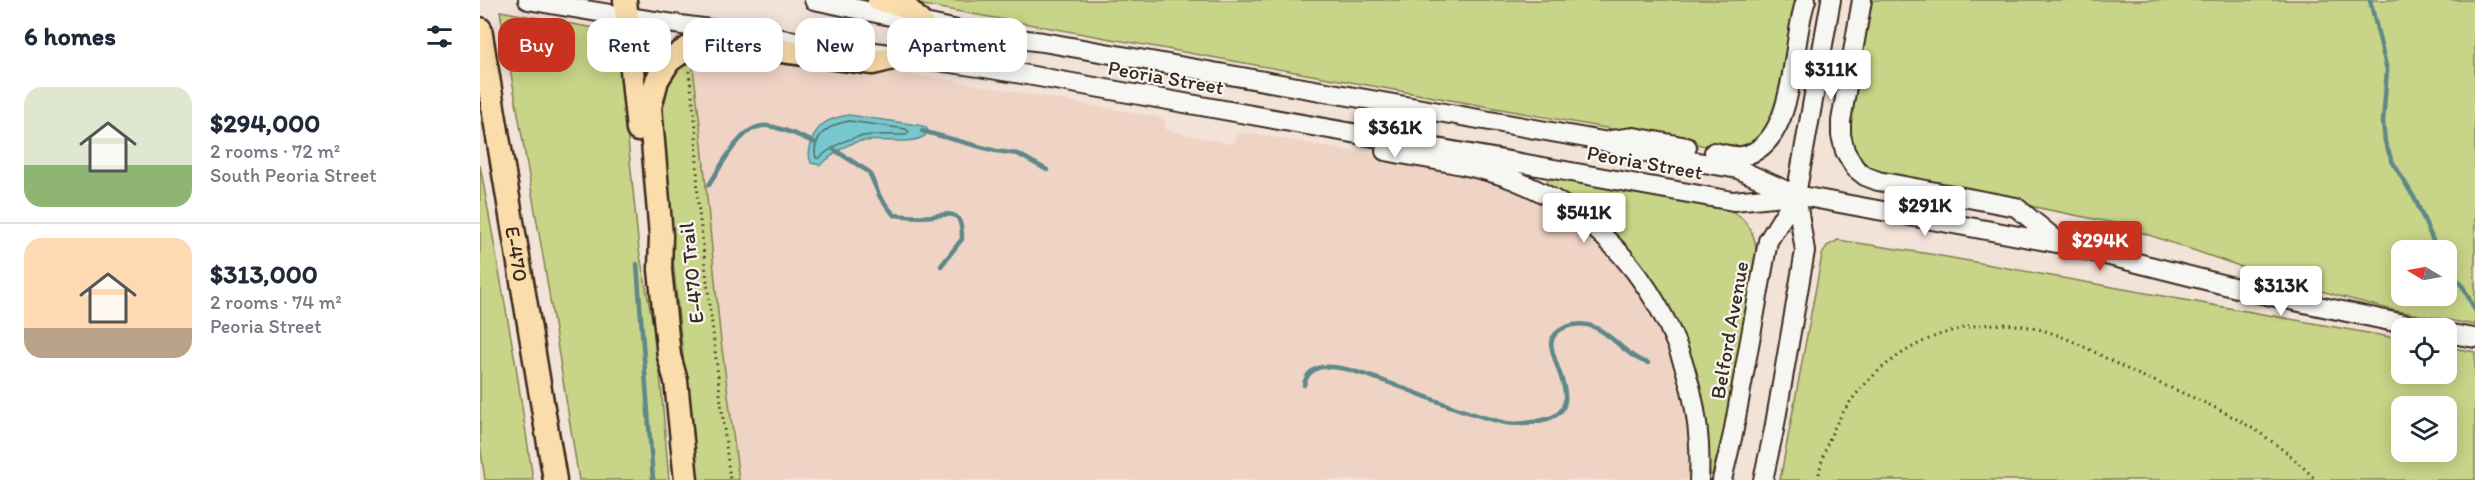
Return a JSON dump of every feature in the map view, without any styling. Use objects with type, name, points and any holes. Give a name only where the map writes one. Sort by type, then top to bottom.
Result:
[{"type":"highway","points":[[879,0],[904,6],[916,18]]},
{"type":"highway","points":[[626,9],[649,239],[660,270]]},
{"type":"highway","name":"E-470","points":[[481,37],[555,480]]},
{"type":"highway","points":[[686,480],[676,381],[669,356],[660,270],[661,236],[650,106],[657,80],[674,56],[692,46],[714,42],[873,63],[887,60]]},
{"type":"highway","points":[[669,356],[667,383],[677,480]]},
{"type":"main road","name":"Peoria Street","points":[[528,0],[626,9],[887,52]]},
{"type":"main road","name":"Peoria Street","points":[[814,0],[895,18]]},
{"type":"main road","points":[[1603,141],[1634,137],[1736,156],[1747,154],[1764,144],[1776,131],[1784,111],[1806,0]]},
{"type":"main road","name":"Belford Avenue","points":[[1763,480],[1774,430],[1805,250],[1796,195],[1831,0]]},
{"type":"main road","points":[[1862,0],[1841,128],[1845,151],[1855,168],[1878,182],[2016,207],[2062,244]]},
{"type":"main road","name":"Peoria Street","points":[[1027,40],[1603,141],[1630,150],[1738,169],[1796,195],[2062,244],[2258,293],[2391,321]]},
{"type":"main road","name":"Peoria Street","points":[[1002,72],[1733,201],[1796,195]]},
{"type":"main road","points":[[1356,134],[1381,151],[1484,170],[1526,184],[1564,206],[1607,240],[1627,261],[1650,293],[1679,351],[1690,384],[1698,424],[1699,480]]},
{"type":"main road","name":"Belford Avenue","points":[[1722,480],[1733,434],[1768,241],[1796,195]]},
{"type":"main road","points":[[2457,335],[2475,338]]},
{"type":"path","name":"E-470 Trail","points":[[689,72],[695,122],[700,224],[730,480]]},
{"type":"path","points":[[1818,480],[1826,444],[1836,422],[1857,392],[1877,371],[1904,352],[1937,336],[1966,327],[2001,325],[2033,328],[2061,335],[2139,375],[2211,404],[2269,440],[2316,480]]},
{"type":"shaded area","points":[[783,57],[795,58],[795,72],[875,72],[875,70],[943,79],[1157,117],[1166,121],[1164,124],[1167,130],[1230,144],[1236,140],[1237,134],[1250,133],[1456,170],[1498,181],[1551,207],[1597,241],[1630,277],[1663,331],[1682,381],[1691,429],[1692,480],[739,480],[720,333],[693,72],[783,72]]},
{"type":"green space","points":[[895,0],[1799,0],[1791,23],[1774,119],[1754,143],[1728,150],[1027,24],[1027,18],[995,18]]},
{"type":"green space","points":[[1872,0],[2475,0],[2475,325],[2457,322],[2457,318],[2437,318],[2393,310],[2335,295],[2254,271],[2114,223],[1880,176],[1859,157],[1852,146],[1849,130]]},
{"type":"green space","points":[[500,11],[539,18],[501,18]]},
{"type":"green space","points":[[575,24],[587,27],[587,72],[621,72],[639,250],[658,351],[669,480],[579,480],[511,72],[575,72]]},
{"type":"green space","points":[[681,61],[683,72],[694,72],[720,333],[739,480],[696,480],[656,99]]},
{"type":"green space","points":[[480,165],[515,360],[533,480],[485,480],[480,444]]},
{"type":"green space","points":[[1552,178],[1726,209],[1744,220],[1752,232],[1756,252],[1724,432],[1712,475],[1707,473],[1706,434],[1699,386],[1676,324],[1548,187],[1546,182]]},
{"type":"green space","points":[[1838,240],[1930,254],[2391,337],[2391,384],[2457,384],[2457,349],[2475,352],[2475,480],[1780,480],[1822,255],[1827,246]]},
{"type":"water","points":[[849,115],[918,125],[926,127],[928,132],[915,140],[856,142],[820,165],[811,163],[809,152],[816,131],[830,120]]},
{"type":"waterway","points":[[2370,0],[2387,70],[2383,122],[2385,142],[2392,161],[2416,201],[2433,240]]},
{"type":"waterway","points":[[709,185],[733,147],[741,138],[758,127],[768,126],[780,129],[816,143]]},
{"type":"waterway","points":[[922,131],[996,151],[1018,154],[1047,170]]},
{"type":"waterway","points":[[833,149],[869,172],[880,197],[894,215],[923,217],[947,214],[959,219],[962,239],[941,266]]},
{"type":"waterway","points":[[637,264],[653,480]]},
{"type":"waterway","points":[[2457,279],[2475,310]]},
{"type":"waterway","points":[[1304,385],[1308,375],[1315,369],[1337,368],[1384,381],[1475,415],[1520,424],[1549,418],[1558,414],[1563,408],[1565,391],[1551,343],[1558,331],[1563,328],[1579,324],[1600,330],[1637,359],[1648,363]]}]
